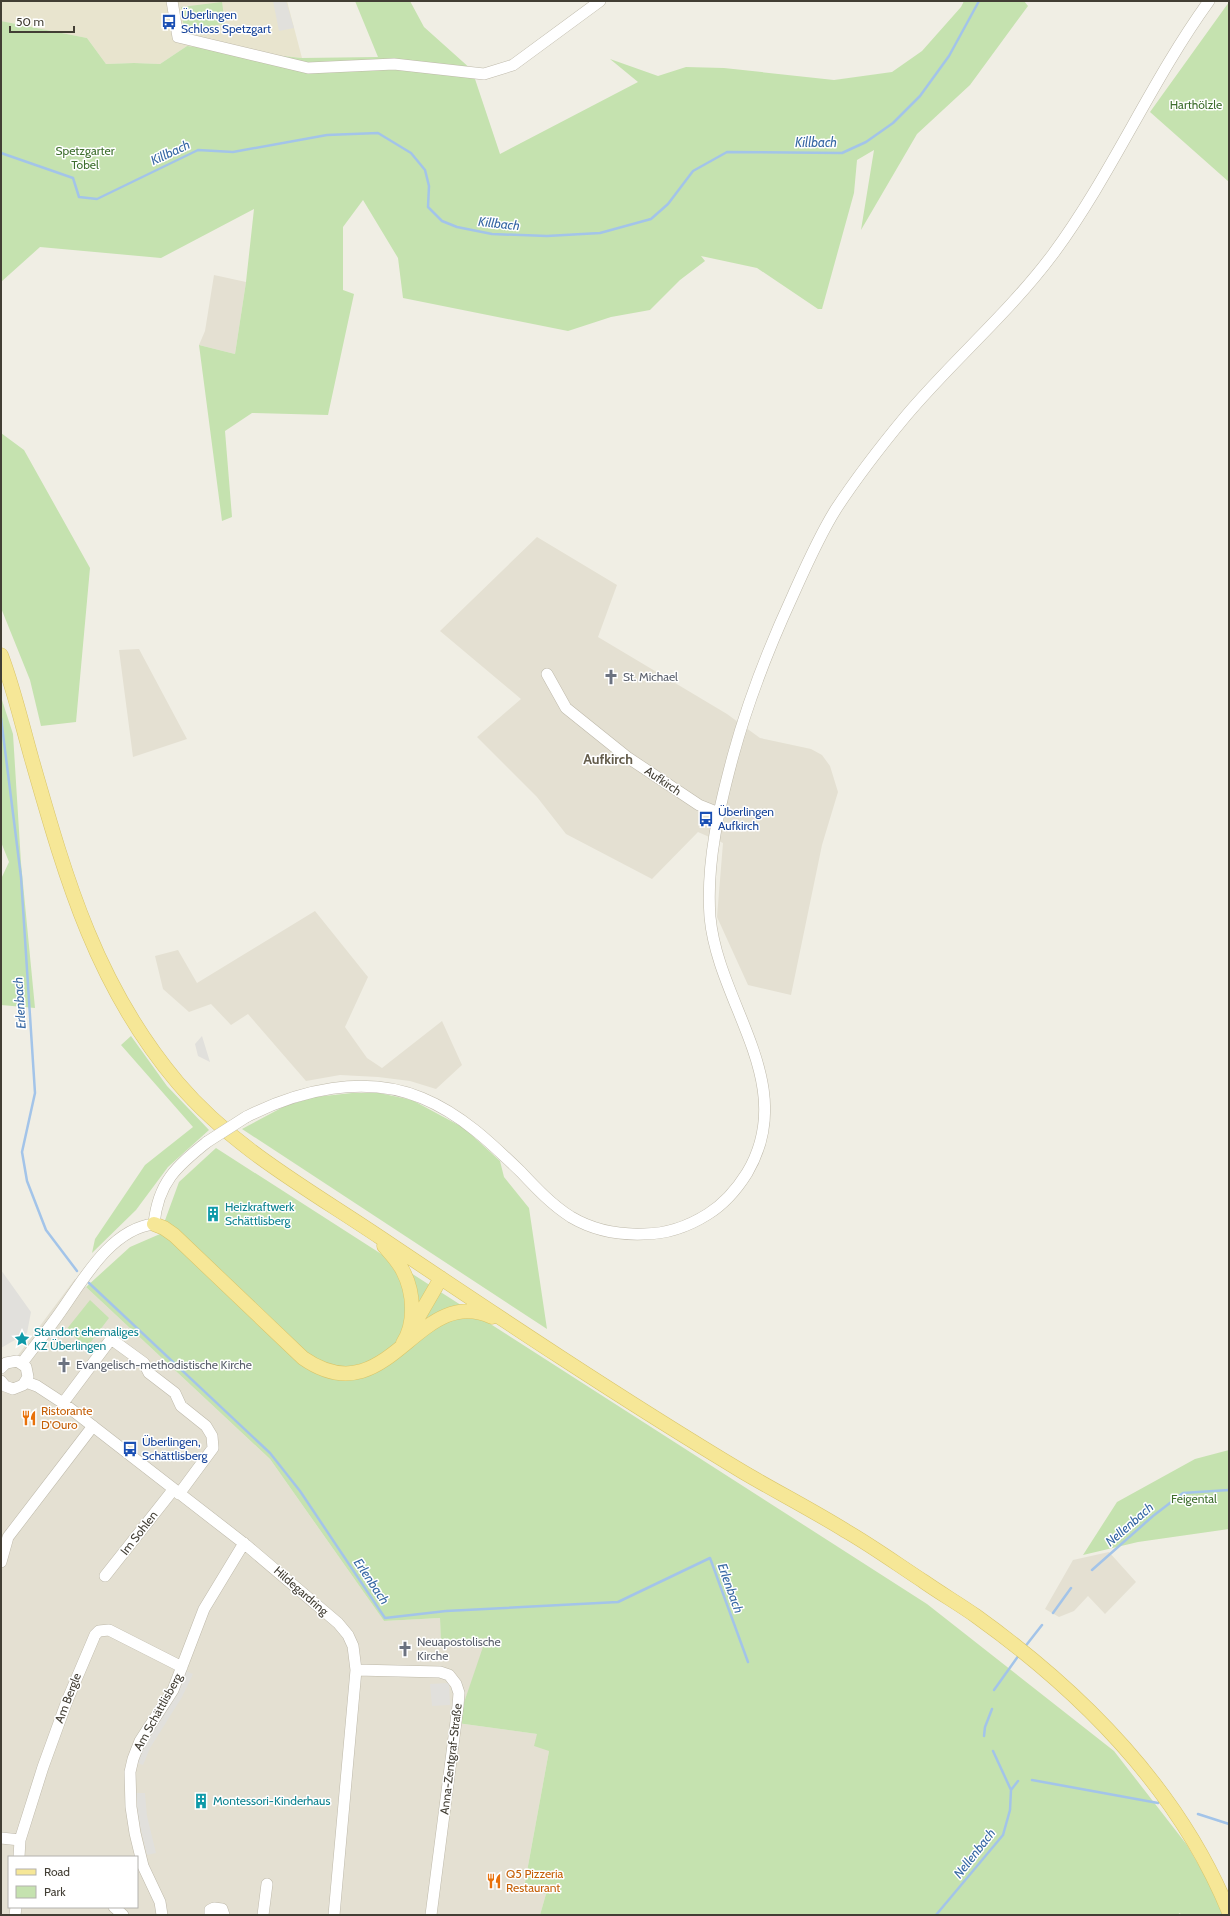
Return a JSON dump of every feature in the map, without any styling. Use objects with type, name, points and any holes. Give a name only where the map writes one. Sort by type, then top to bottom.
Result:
[{"type":"main road","points":[[1,655],[53,831],[81,918],[105,973],[134,1024],[181,1086],[222,1128],[268,1164],[516,1328],[738,1469],[847,1531],[975,1616],[1016,1647],[1104,1726],[1122,1744],[1155,1784],[1179,1817],[1199,1849],[1220,1889],[1229,1912]]},
{"type":"main road","points":[[154,1224],[174,1235],[282,1338],[310,1362],[335,1372],[354,1372],[372,1368],[396,1351],[410,1337],[445,1315],[465,1311],[487,1314],[516,1328]]},
{"type":"main road","points":[[370,1231],[398,1262],[408,1282],[412,1311],[410,1337]]},
{"type":"main road","points":[[410,1337],[445,1281]]},
{"type":"street","points":[[172,1],[178,37],[308,68],[394,64],[484,74],[513,65],[600,1]]},
{"type":"street","points":[[22,1363],[104,1254],[123,1236],[133,1230],[154,1224],[159,1197],[167,1180],[185,1160],[207,1142],[246,1117],[278,1102],[320,1090],[371,1087],[404,1092],[423,1098],[451,1113],[482,1134],[547,1198],[571,1217],[600,1230],[628,1235],[657,1234],[684,1226],[708,1214],[731,1195],[752,1165],[762,1142],[766,1115],[764,1082],[754,1049],[726,981],[717,953],[710,919],[711,861],[719,813],[743,720],[769,648],[802,574],[835,512],[883,444],[965,351],[1012,304],[1070,230],[1167,63],[1209,1]]},
{"type":"street","name":"Aufkirch","points":[[547,674],[566,708],[590,728],[627,757],[686,797],[699,805],[719,813]]},
{"type":"street","name":"Im Sohlen","points":[[63,1403],[111,1339],[144,1363],[149,1373],[174,1393],[181,1406],[206,1426],[212,1436],[214,1448],[105,1576]]},
{"type":"street","points":[[1,1368],[11,1361],[22,1363],[28,1372],[26,1382],[19,1388],[13,1389],[2,1386]]},
{"type":"street","name":"Hildegardring","points":[[26,1382],[37,1386],[63,1403],[176,1492],[244,1543],[338,1623],[348,1635],[353,1646],[356,1670],[334,1915]]},
{"type":"street","points":[[1,1562],[8,1537],[93,1426]]},
{"type":"street","name":"Am Schättlisberg","points":[[162,1915],[160,1902],[143,1866],[135,1833],[131,1807],[130,1772],[140,1741],[166,1701],[182,1667],[204,1609],[244,1543]]},
{"type":"street","name":"Am Bergle","points":[[19,1856],[20,1840],[55,1732],[88,1646],[95,1634],[99,1631],[109,1630],[182,1667]]},
{"type":"street","name":"Anna-Zentgraf-Straße","points":[[356,1670],[440,1672],[449,1675],[458,1688],[457,1723],[431,1915]]},
{"type":"street","points":[[1,1838],[20,1840]]},
{"type":"street","points":[[263,1915],[268,1884]]},
{"type":"street","points":[[115,1908],[123,1915]]},
{"type":"street","points":[[210,1915],[210,1910],[214,1908],[222,1909],[224,1915]]},
{"type":"shaded area","points":[[1,1],[287,1],[302,58],[187,46],[160,64],[106,64],[87,38],[1,21]]},
{"type":"shaded area","points":[[273,1],[286,1],[294,28],[279,31]]},
{"type":"shaded area","points":[[214,275],[246,282],[235,354],[199,345],[205,331]]},
{"type":"shaded area","name":"Aufkirch","points":[[537,537],[617,585],[598,637],[727,714],[760,738],[811,749],[822,755],[830,766],[838,792],[822,845],[791,995],[748,985],[717,917],[723,843],[698,832],[652,879],[566,834],[537,797],[477,737],[521,699],[440,631]]},
{"type":"shaded area","points":[[139,649],[187,739],[133,757],[119,650]]},
{"type":"shaded area","points":[[315,911],[368,977],[345,1027],[367,1058],[382,1068],[442,1021],[462,1065],[436,1089],[410,1081],[378,1077],[340,1075],[306,1081],[248,1014],[231,1025],[211,1004],[189,1012],[163,989],[155,956],[178,950],[197,983]]},
{"type":"shaded area","points":[[202,1036],[210,1062],[198,1056],[195,1044]]},
{"type":"shaded area","points":[[1,1270],[31,1312],[27,1333],[1,1348]]},
{"type":"shaded area","points":[[75,1279],[86,1287],[270,1459],[384,1621],[440,1618],[441,1644],[487,1638],[457,1723],[537,1734],[549,1751],[524,1888],[546,1894],[540,1915],[1,1915],[1,1378]]},
{"type":"shaded area","points":[[1109,1552],[1136,1582],[1105,1614],[1088,1596],[1074,1611],[1059,1617],[1045,1609],[1073,1560]]},
{"type":"shaded area","points":[[186,1671],[193,1674],[182,1697],[150,1748],[143,1765],[137,1763],[144,1745],[176,1694]]},
{"type":"shaded area","points":[[449,1683],[450,1705],[432,1706],[430,1684]]},
{"type":"shaded area","points":[[136,1793],[145,1793],[147,1816],[156,1853],[147,1855],[138,1817]]},
{"type":"green space","name":"Spetzgarter Tobel","points":[[355,1],[410,1],[424,27],[472,70],[500,154],[638,82],[610,59],[658,76],[686,67],[724,68],[834,80],[892,72],[922,51],[961,7],[964,1],[1024,1],[1028,6],[970,85],[917,134],[861,230],[874,150],[857,160],[854,193],[822,309],[818,309],[757,268],[701,256],[705,261],[680,280],[650,310],[611,317],[568,331],[403,298],[398,258],[363,200],[343,227],[343,290],[354,294],[328,415],[252,413],[225,431],[232,517],[222,521],[199,345],[235,354],[246,282],[254,209],[161,258],[40,247],[1,282],[1,21],[87,38],[106,64],[160,64],[187,46],[302,58],[378,57]]},
{"type":"green space","points":[[222,2],[225,24],[184,29],[181,7]]},
{"type":"green space","name":"Harthölzle","points":[[1229,2],[1229,182],[1150,112]]},
{"type":"green space","points":[[1,433],[24,450],[90,568],[76,722],[41,726],[30,680],[1,608]]},
{"type":"green space","points":[[1,697],[13,734],[21,863],[35,1008],[1,1005],[1,879],[9,862],[1,842]]},
{"type":"green space","points":[[131,1036],[167,1086],[209,1130],[168,1167],[136,1210],[92,1253],[95,1239],[145,1165],[193,1127],[121,1045]]},
{"type":"green space","points":[[352,1093],[379,1093],[412,1100],[464,1128],[500,1161],[504,1177],[529,1208],[547,1329],[242,1129],[285,1106],[315,1097]]},
{"type":"green space","points":[[216,1148],[927,1604],[1114,1751],[1187,1845],[1215,1893],[1224,1915],[1181,1915],[1180,1913],[1177,1915],[540,1915],[546,1894],[524,1888],[549,1751],[534,1746],[537,1734],[457,1723],[486,1638],[441,1644],[440,1618],[384,1621],[270,1459],[86,1287],[130,1247],[160,1234],[179,1182]]},
{"type":"green space","points":[[90,1300],[109,1318],[87,1347],[66,1330]]},
{"type":"green space","name":"Feigental","points":[[1229,1450],[1229,1529],[1138,1542],[1083,1555],[1117,1502],[1195,1459]]},
{"type":"waterway","name":"Killbach","points":[[1,153],[73,178],[79,197],[97,199],[198,150],[233,152],[327,135],[378,133],[411,153],[425,170],[429,186],[428,207],[442,221],[457,227],[492,234],[547,236],[600,233],[651,219],[668,204],[693,171],[727,152],[842,153],[866,142],[893,123],[920,96],[949,56],[979,1]]},
{"type":"waterway","name":"Erlenbach","points":[[1,718],[21,877],[35,1093],[22,1152],[27,1181],[46,1230],[77,1271]]},
{"type":"waterway","name":"Erlenbach","points":[[89,1283],[270,1453],[300,1491],[385,1618],[446,1611],[618,1602],[710,1558],[748,1662]]},
{"type":"waterway","name":"Nellenbach","points":[[1092,1570],[1153,1516],[1183,1493],[1229,1490]]},
{"type":"waterway","name":"Nellenbach","points":[[1053,1613],[1071,1588]]},
{"type":"waterway","name":"Nellenbach","points":[[1024,1648],[1042,1625]]},
{"type":"waterway","name":"Nellenbach","points":[[994,1690],[1019,1655]]},
{"type":"waterway","name":"Nellenbach","points":[[984,1736],[985,1727],[992,1709]]},
{"type":"waterway","name":"Nellenbach","points":[[936,1915],[1003,1835],[1010,1810],[1011,1790],[993,1751]]},
{"type":"waterway","points":[[1032,1780],[1158,1803]]},
{"type":"waterway","points":[[1011,1790],[1018,1781]]},
{"type":"waterway","points":[[1198,1814],[1229,1824]]},
{"type":"place","name":"Überlingen Schloss Spetzgart","points":[[169,22]]},
{"type":"place","name":"St. Michael","points":[[611,677]]},
{"type":"place","name":"Überlingen Aufkirch","points":[[706,819]]},
{"type":"place","name":"Heizkraftwerk Schättlisberg","points":[[213,1214]]},
{"type":"place","name":"Standort ehemaliges KZ Überlingen","points":[[22,1339]]},
{"type":"place","name":"Evangelisch-methodistische Kirche","points":[[64,1365]]},
{"type":"place","name":"Ristorante D'Ouro","points":[[29,1418]]},
{"type":"place","name":"Überlingen, Schättlisberg","points":[[130,1449]]},
{"type":"place","name":"Neuapostolische Kirche","points":[[405,1649]]},
{"type":"place","name":"Montessori-Kinderhaus","points":[[201,1801]]},
{"type":"place","name":"Q5 Pizzeria Restaurant","points":[[494,1881]]},
{"type":"district","name":"Aufkirch","points":[[608,759]]}]
